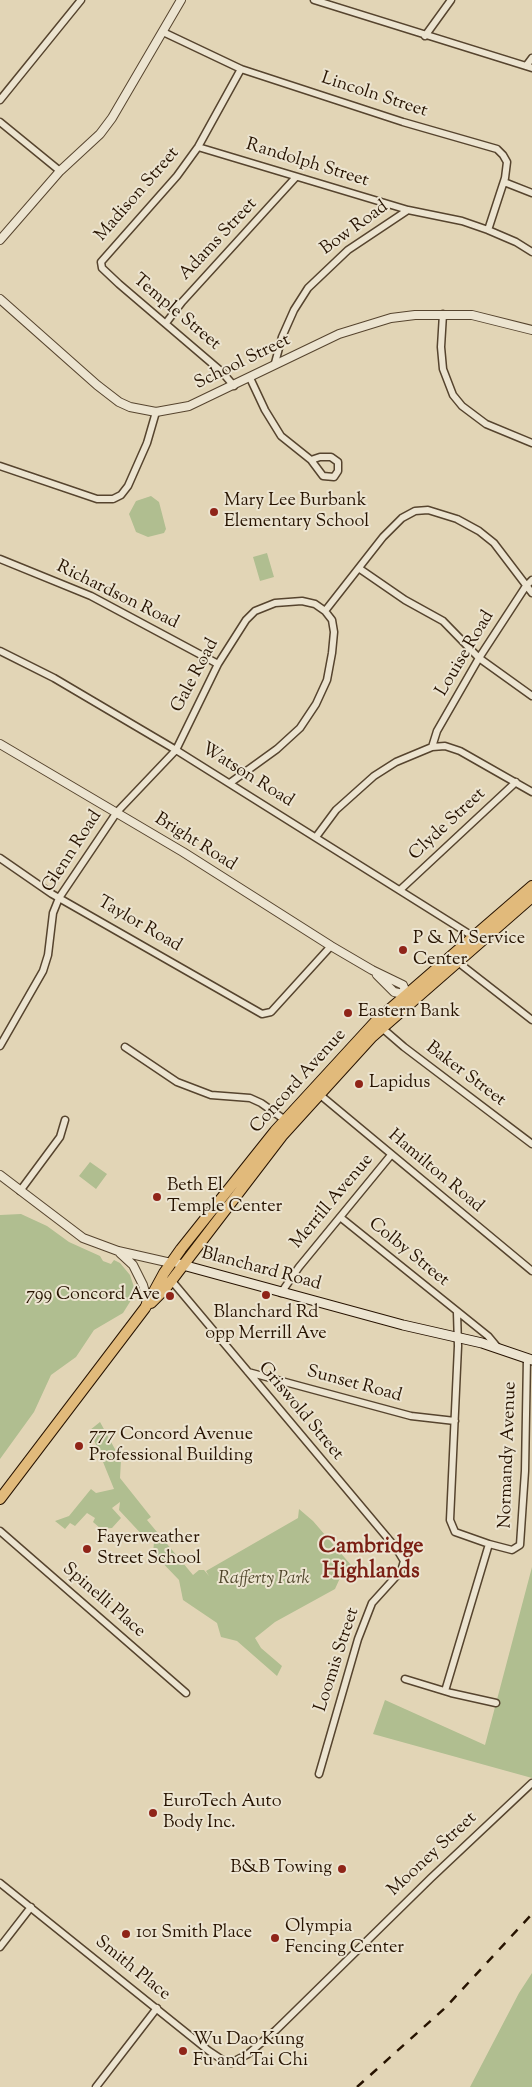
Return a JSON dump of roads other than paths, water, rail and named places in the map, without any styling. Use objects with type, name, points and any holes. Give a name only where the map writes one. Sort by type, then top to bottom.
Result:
[{"type":"main road","name":"Concord Avenue","points":[[145,1308],[171,1263],[285,1120],[379,1024],[455,960],[531,891]]},
{"type":"main road","name":"Concord Avenue","points":[[0,1499],[145,1308],[172,1280],[262,1161],[379,1024]]},
{"type":"main road","name":"Blanchard Road","points":[[171,1263],[498,1348],[530,1359]]},
{"type":"street","points":[[0,100],[81,0]]},
{"type":"street","points":[[0,240],[60,170],[100,134],[112,118],[181,0]]},
{"type":"street","points":[[314,0],[529,67],[532,58]]},
{"type":"street","points":[[426,36],[451,0]]},
{"type":"street","name":"Lincoln Street","points":[[163,32],[242,69],[403,122],[497,150],[504,155],[507,162],[504,182],[488,230]]},
{"type":"street","name":"Madison Street","points":[[101,263],[104,256],[177,176],[198,146],[242,69]]},
{"type":"street","points":[[0,122],[60,170]]},
{"type":"street","name":"Randolph Street","points":[[198,146],[296,178],[408,210]]},
{"type":"street","name":"Adams Street","points":[[166,323],[182,302],[296,178]]},
{"type":"street","points":[[504,182],[532,193]]},
{"type":"street","name":"Bow Road","points":[[275,363],[282,337],[294,310],[308,288],[348,250],[408,210],[462,221],[516,242],[532,252]]},
{"type":"street","name":"Temple Street","points":[[101,263],[102,268],[119,284],[222,372],[234,386]]},
{"type":"street","name":"School Street","points":[[0,299],[97,385],[119,402],[130,407],[156,412],[189,406],[234,386],[275,363],[339,334],[367,324],[415,315],[472,315],[532,330]]},
{"type":"street","points":[[442,314],[441,347],[443,369],[453,396],[462,406],[486,424],[532,443]]},
{"type":"street","points":[[250,378],[265,410],[281,436],[311,460]]},
{"type":"street","points":[[0,466],[97,499],[112,500],[121,495],[128,486],[147,444],[156,412]]},
{"type":"street","points":[[230,783],[277,749],[300,728],[316,704],[327,680],[334,632],[332,620],[325,611],[395,524],[415,511],[428,510],[457,519],[479,531],[494,543],[532,593]]},
{"type":"street","name":"Richardson Road","points":[[0,559],[91,596],[218,664]]},
{"type":"street","points":[[360,569],[405,600],[443,621],[479,658],[532,696]]},
{"type":"street","name":"Louise Road","points":[[432,747],[437,732],[479,658],[526,586],[532,580]]},
{"type":"street","name":"Gale Road","points":[[117,812],[176,750],[218,664],[236,633],[255,611],[275,603],[302,601],[315,604],[325,611]]},
{"type":"street","name":"Watson Road","points":[[0,651],[54,678],[176,750],[478,939]]},
{"type":"street","name":"Bright Road","points":[[0,744],[117,812],[330,946],[372,970],[394,992],[411,998]]},
{"type":"street","points":[[316,837],[336,810],[374,776],[396,762],[432,747],[445,746],[460,751],[532,792]]},
{"type":"street","name":"Clyde Street","points":[[400,890],[516,782]]},
{"type":"street","name":"Glenn Road","points":[[0,1046],[42,970],[48,954],[53,914],[59,898],[117,812]]},
{"type":"street","name":"Taylor Road","points":[[0,858],[59,898],[162,956],[252,1011],[265,1014],[271,1012],[330,946]]},
{"type":"street","points":[[455,960],[532,1020]]},
{"type":"street","name":"Baker Street","points":[[379,1024],[404,1047],[532,1144]]},
{"type":"street","points":[[125,1047],[177,1082],[211,1095],[250,1098],[261,1103],[285,1120]]},
{"type":"street","name":"Hamilton Road","points":[[319,1094],[532,1271]]},
{"type":"street","points":[[20,1191],[60,1137],[65,1120]]},
{"type":"street","name":"Merrill Avenue","points":[[281,1293],[299,1267],[391,1155]]},
{"type":"street","name":"Blanchard Road","points":[[0,1175],[76,1234],[95,1244],[171,1263]]},
{"type":"street","name":"Colby Street","points":[[340,1217],[488,1336],[498,1348]]},
{"type":"street","points":[[118,1251],[133,1265],[146,1289],[145,1308]]},
{"type":"street","name":"Griswold Street","points":[[172,1280],[396,1548],[404,1564]]},
{"type":"street","points":[[457,1312],[458,1338],[451,1527],[455,1532],[489,1544]]},
{"type":"street","name":"Normandy Avenue","points":[[445,1691],[489,1544],[516,1549],[520,1545],[530,1359]]},
{"type":"street","name":"Sunset Road","points":[[247,1372],[411,1416],[455,1421]]},
{"type":"street","name":"Spinelli Place","points":[[0,1531],[186,1693]]},
{"type":"street","name":"Loomis Street","points":[[319,1774],[358,1639],[372,1603],[379,1593],[401,1571],[404,1564]]},
{"type":"street","points":[[405,1679],[445,1691],[496,1702]]},
{"type":"street","name":"Mooney Street","points":[[248,2054],[276,2030],[424,1884],[532,1783]]},
{"type":"street","name":"Smith Place","points":[[0,1883],[224,2061],[236,2062],[248,2054]]},
{"type":"street","points":[[0,1947],[31,1907]]},
{"type":"street","points":[[96,2087],[157,2008]]},
{"type":"railway","points":[[357,2087],[445,2008],[532,1914]]},
{"type":"place","name":"Mary Lee Burbank Elementary School","points":[[214,512]]},
{"type":"place","name":"P & M Service Center","points":[[403,950]]},
{"type":"place","name":"Eastern Bank","points":[[348,1013]]},
{"type":"place","name":"Lapidus","points":[[359,1084]]},
{"type":"place","name":"Beth El Temple Center","points":[[157,1197]]},
{"type":"place","name":"Blanchard Rd opp Merrill Ave","points":[[266,1295]]},
{"type":"place","name":"799 Concord Ave","points":[[170,1296]]},
{"type":"place","name":"777 Concord Avenue Professional Building","points":[[79,1446]]},
{"type":"place","name":"Fayerweather Street School","points":[[87,1549]]},
{"type":"place","name":"EuroTech Auto Body Inc.","points":[[153,1813]]},
{"type":"place","name":"B&B Towing","points":[[342,1869]]},
{"type":"place","name":"101 Smith Place","points":[[126,1934]]},
{"type":"place","name":"Olympia Fencing Center","points":[[275,1938]]},
{"type":"place","name":"Wu Dao Kung Fu and Tai Chi","points":[[183,2051]]},
{"type":"district","name":"Cambridge Highlands","points":[[371,1560]]},
{"type":"park label","name":"Rafferty Park","points":[[264,1580]]}]
